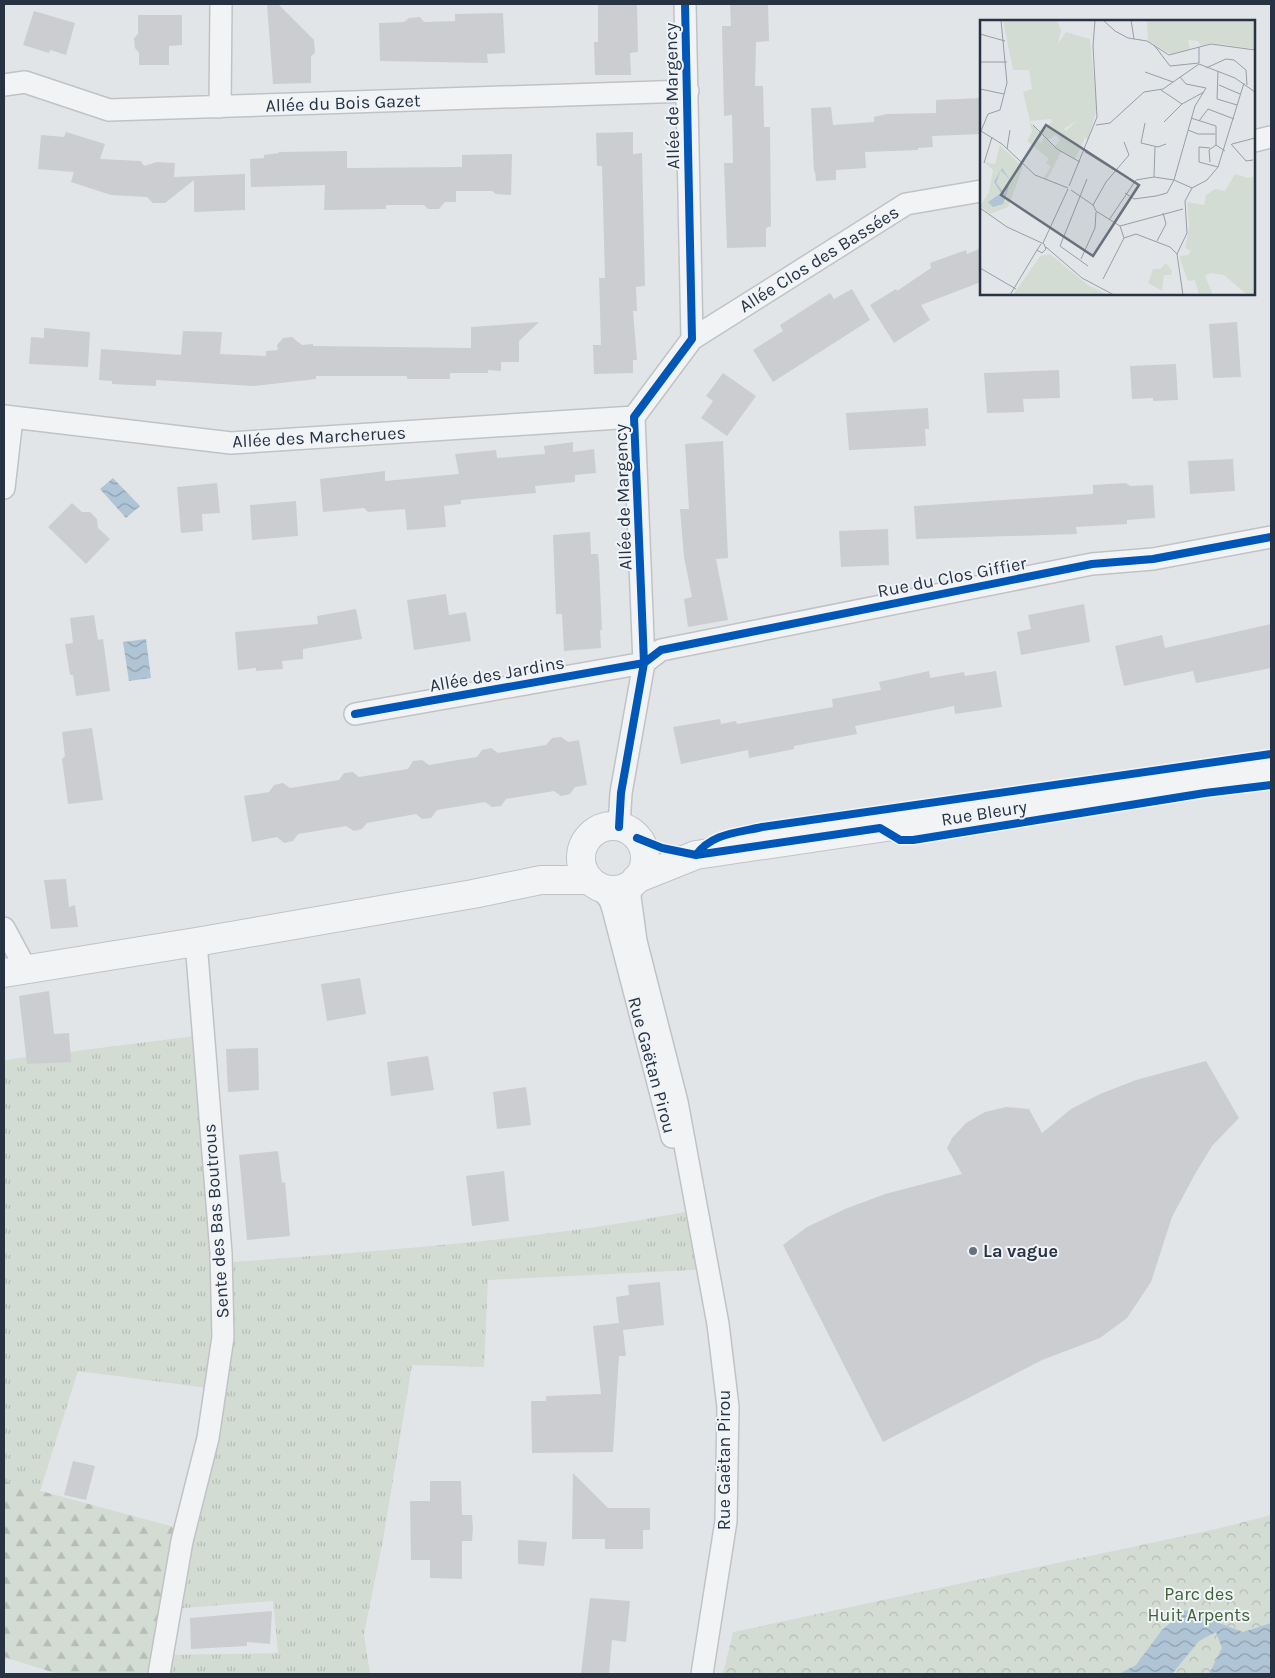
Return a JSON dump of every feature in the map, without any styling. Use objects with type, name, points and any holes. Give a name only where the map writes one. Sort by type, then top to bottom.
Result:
[{"type":"street","points":[[220,108],[221,4]]},
{"type":"street","name":"Allée de Margency","points":[[628,832],[621,793],[644,663],[634,417],[692,339],[685,4]]},
{"type":"street","name":"Allée du Bois Gazet","points":[[4,85],[25,82],[109,110],[220,108],[688,91]]},
{"type":"street","points":[[1255,141],[1271,137]]},
{"type":"street","name":"Allée Clos des Bassées","points":[[692,339],[906,204],[980,191]]},
{"type":"street","points":[[4,488],[8,417]]},
{"type":"street","name":"Allée des Marcherues","points":[[8,417],[231,443],[634,417]]},
{"type":"street","name":"Rue du Clos Giffier","points":[[644,663],[661,650],[1092,564],[1153,560],[1271,537]]},
{"type":"street","name":"Allée des Jardins","points":[[355,714],[644,663]]},
{"type":"street","name":"Rue Bleury","points":[[634,881],[696,855],[1271,770]]},
{"type":"street","points":[[4,928],[15,971],[196,942],[527,883],[558,879],[594,883],[619,889],[634,881],[644,862],[644,852],[628,832],[609,826],[591,834],[546,874],[527,883]]},
{"type":"street","name":"Rue Bleury","points":[[628,832],[662,848],[696,855]]},
{"type":"street","points":[[591,834],[585,842],[581,862],[594,883]]},
{"type":"street","name":"Rue Gaëtan Pirou","points":[[634,881],[630,897],[636,941],[677,1102],[718,1324],[728,1407],[726,1521],[702,1674]]},
{"type":"street","name":"Rue Gaëtan Pirou","points":[[594,883],[610,900],[613,909],[662,1104],[704,1245]]},
{"type":"street","name":"Sente des Bas Boutrous","points":[[159,1674],[182,1541],[208,1438],[223,1337],[221,1253],[196,942]]},
{"type":"green space","points":[[203,1035],[222,1263],[400,1249],[518,1237],[578,1230],[695,1210],[714,1269],[488,1280],[484,1367],[412,1365],[383,1540],[364,1634],[370,1674],[158,1674],[163,1655],[278,1653],[273,1601],[171,1609],[215,1389],[78,1371],[40,1491],[4,1481],[4,1060]]},
{"type":"green space","points":[[4,1481],[185,1530],[160,1674],[58,1674],[4,1657]]},
{"type":"green space","name":"Parc des Huit Arpents","points":[[1271,1515],[1271,1674],[723,1674],[733,1632],[1216,1529]]},
{"type":"water","points":[[113,478],[140,506],[126,518],[100,489]]},
{"type":"water","points":[[146,639],[151,678],[129,681],[123,642]]},
{"type":"water","points":[[1185,1610],[1243,1632],[1271,1623],[1271,1674],[1209,1674],[1222,1648],[1216,1632],[1199,1641],[1172,1674],[1119,1674],[1136,1665],[1162,1630]]},
{"type":"building","points":[[267,4],[278,4],[314,40],[315,53],[311,56],[311,83],[273,84]]},
{"type":"building","points":[[598,4],[637,4],[638,52],[630,53],[631,75],[595,75],[594,42],[598,42]]},
{"type":"building","points":[[730,4],[768,4],[769,41],[756,42],[755,86],[763,86],[764,127],[770,127],[771,226],[766,228],[766,247],[727,248],[724,163],[733,163],[732,115],[724,116],[722,26],[731,26]]},
{"type":"building","points":[[34,11],[75,23],[66,55],[50,50],[49,53],[23,45]]},
{"type":"building","points":[[503,13],[505,53],[487,54],[488,63],[380,61],[379,23],[404,22],[409,18],[420,17],[424,22],[455,21],[455,14]]},
{"type":"building","points":[[138,15],[182,15],[182,45],[169,46],[169,65],[139,65],[139,53],[135,48],[134,38],[138,34]]},
{"type":"building","points":[[980,98],[980,134],[932,136],[933,147],[918,148],[918,150],[865,152],[866,168],[836,170],[836,180],[816,181],[811,108],[831,107],[833,125],[874,122],[874,117],[887,114],[936,113],[936,100]]},
{"type":"building","points":[[66,132],[105,144],[100,159],[141,161],[144,166],[157,162],[175,163],[174,177],[245,174],[245,210],[194,212],[194,180],[165,203],[153,203],[147,197],[111,195],[71,182],[74,172],[38,169],[41,135],[64,137]]},
{"type":"building","points":[[633,132],[633,154],[642,153],[645,286],[636,287],[637,311],[633,311],[637,360],[633,360],[633,373],[594,374],[593,345],[601,345],[599,278],[605,278],[602,166],[597,166],[596,133]]},
{"type":"building","points":[[347,151],[347,168],[462,167],[462,155],[512,154],[511,195],[496,194],[492,191],[456,191],[456,202],[445,202],[439,209],[428,209],[424,205],[386,205],[386,209],[324,210],[325,185],[251,187],[250,159],[264,158],[264,155],[279,152]]},
{"type":"building","points":[[980,248],[980,282],[921,305],[930,320],[894,343],[870,305],[896,289],[897,291],[931,268],[930,263],[966,250],[967,254]]},
{"type":"building","points":[[852,289],[870,320],[773,382],[753,350],[783,331],[780,325],[830,293],[834,299]]},
{"type":"building","points":[[539,322],[519,341],[519,362],[501,362],[501,371],[488,370],[488,373],[450,373],[450,379],[407,379],[407,376],[316,376],[316,379],[253,386],[156,380],[156,386],[112,384],[112,381],[99,380],[101,349],[181,355],[183,331],[222,332],[220,354],[266,356],[266,351],[278,350],[277,345],[283,338],[292,337],[302,345],[313,344],[313,346],[471,348],[471,327]]},
{"type":"building","points":[[1237,322],[1241,377],[1213,378],[1209,324]]},
{"type":"building","points":[[44,328],[90,332],[88,367],[29,364],[31,337],[44,338]]},
{"type":"building","points":[[1176,364],[1178,400],[1153,401],[1153,398],[1132,399],[1130,366]]},
{"type":"building","points":[[1059,370],[1060,398],[1023,399],[1024,412],[987,413],[984,373]]},
{"type":"building","points":[[723,373],[756,396],[727,436],[701,418],[713,401],[706,396]]},
{"type":"building","points":[[928,408],[929,429],[925,429],[926,446],[849,450],[846,413]]},
{"type":"building","points":[[723,441],[728,558],[716,559],[728,620],[688,627],[684,599],[692,597],[684,557],[680,509],[689,509],[685,444]]},
{"type":"building","points":[[573,442],[573,452],[594,449],[596,473],[575,475],[575,482],[535,486],[536,493],[461,500],[461,504],[444,506],[446,527],[407,530],[405,509],[368,512],[364,508],[323,512],[320,479],[385,471],[385,481],[459,474],[455,454],[496,450],[497,458],[545,454],[544,446]]},
{"type":"building","points":[[1233,459],[1235,491],[1190,494],[1188,461]]},
{"type":"building","points":[[217,483],[220,513],[202,514],[203,531],[181,533],[177,487]]},
{"type":"building","points":[[1126,483],[1130,486],[1153,485],[1155,518],[1127,520],[1127,524],[1076,527],[1077,534],[916,539],[914,506],[1093,494],[1093,485]]},
{"type":"building","points":[[296,501],[298,536],[252,540],[250,505]]},
{"type":"building","points":[[72,503],[82,512],[90,512],[97,519],[98,528],[110,539],[86,564],[48,527]]},
{"type":"building","points":[[888,529],[889,565],[841,567],[839,531]]},
{"type":"building","points":[[590,532],[591,554],[598,554],[599,564],[601,648],[564,651],[562,614],[556,614],[553,535]]},
{"type":"building","points":[[446,594],[449,615],[466,612],[471,641],[414,650],[407,600]]},
{"type":"building","points":[[1084,604],[1090,642],[1021,655],[1017,632],[1031,629],[1028,615]]},
{"type":"building","points":[[356,609],[362,639],[303,649],[303,659],[282,661],[283,669],[256,671],[256,668],[238,670],[235,632],[318,624],[317,616]]},
{"type":"building","points":[[94,615],[98,640],[103,639],[110,691],[76,696],[73,675],[70,675],[65,644],[73,643],[70,618]]},
{"type":"building","points":[[1271,624],[1271,668],[1196,683],[1193,671],[1124,686],[1115,646],[1162,635],[1165,648]]},
{"type":"building","points":[[929,671],[930,678],[964,672],[965,676],[996,671],[1002,707],[955,714],[954,706],[855,726],[857,734],[794,746],[794,749],[749,758],[748,750],[681,764],[673,727],[720,719],[721,724],[736,721],[737,724],[833,707],[832,699],[881,690],[879,682]]},
{"type":"building","points":[[92,728],[103,800],[68,804],[62,759],[65,756],[62,732]]},
{"type":"building","points":[[561,737],[568,742],[579,740],[587,785],[575,787],[570,794],[561,796],[554,791],[506,799],[501,806],[492,807],[485,802],[437,810],[431,818],[422,819],[416,814],[367,823],[362,829],[354,831],[346,826],[298,834],[293,841],[284,843],[277,837],[252,842],[244,796],[269,792],[274,785],[283,783],[290,788],[339,780],[344,773],[353,772],[359,777],[408,769],[413,761],[422,760],[429,765],[477,757],[482,750],[491,748],[498,753],[546,745],[552,738]]},
{"type":"building","points":[[66,879],[69,907],[75,905],[78,927],[51,929],[44,880]]},
{"type":"building","points":[[360,978],[366,1014],[327,1021],[321,984]]},
{"type":"building","points":[[49,991],[54,1034],[69,1033],[71,1062],[27,1064],[19,996]]},
{"type":"building","points":[[258,1048],[259,1090],[228,1092],[226,1049]]},
{"type":"building","points":[[428,1056],[434,1090],[391,1096],[387,1062]]},
{"type":"building","name":"La vague","points":[[1206,1061],[1239,1118],[1212,1146],[1195,1174],[1172,1217],[1151,1282],[1127,1318],[1100,1338],[1042,1360],[883,1442],[783,1245],[807,1227],[845,1209],[885,1194],[962,1174],[947,1148],[952,1138],[966,1123],[985,1112],[1006,1107],[1029,1109],[1042,1133],[1071,1109],[1100,1094],[1136,1080]]},
{"type":"building","points":[[526,1087],[531,1125],[497,1129],[493,1092]]},
{"type":"building","points":[[278,1151],[282,1183],[285,1182],[290,1236],[247,1240],[239,1155]]},
{"type":"building","points":[[504,1171],[509,1221],[472,1226],[466,1176]]},
{"type":"building","points":[[660,1282],[664,1325],[623,1330],[626,1356],[619,1356],[613,1452],[532,1453],[531,1401],[546,1401],[546,1396],[601,1394],[593,1326],[619,1323],[616,1297],[629,1295],[628,1285]]},
{"type":"building","points":[[73,1461],[95,1466],[86,1500],[64,1495]]},
{"type":"building","points":[[573,1473],[608,1508],[650,1508],[650,1530],[643,1530],[643,1549],[605,1549],[605,1539],[572,1539]]},
{"type":"building","points":[[430,1481],[461,1481],[462,1515],[472,1515],[473,1528],[472,1541],[462,1541],[462,1579],[430,1578],[430,1560],[411,1560],[410,1501],[430,1501]]},
{"type":"building","points":[[518,1540],[547,1542],[544,1566],[518,1564]]},
{"type":"building","points":[[590,1598],[630,1601],[626,1642],[612,1640],[609,1674],[581,1674]]},
{"type":"building","points":[[272,1611],[270,1644],[247,1642],[247,1646],[191,1649],[190,1618]]},
{"type":"cycle path","points":[[619,827],[621,793],[644,663],[634,417],[692,339],[685,4]]},
{"type":"cycle path","points":[[355,714],[644,663],[661,650],[1092,564],[1153,559],[1271,537]]},
{"type":"cycle path","points":[[696,855],[702,848],[717,838],[762,827],[1271,754]]},
{"type":"cycle path","points":[[637,838],[662,848],[696,855],[880,828],[900,840],[913,840],[1205,793],[1271,785]]},
{"type":"place","name":"La vague","points":[[973,1251]]}]
